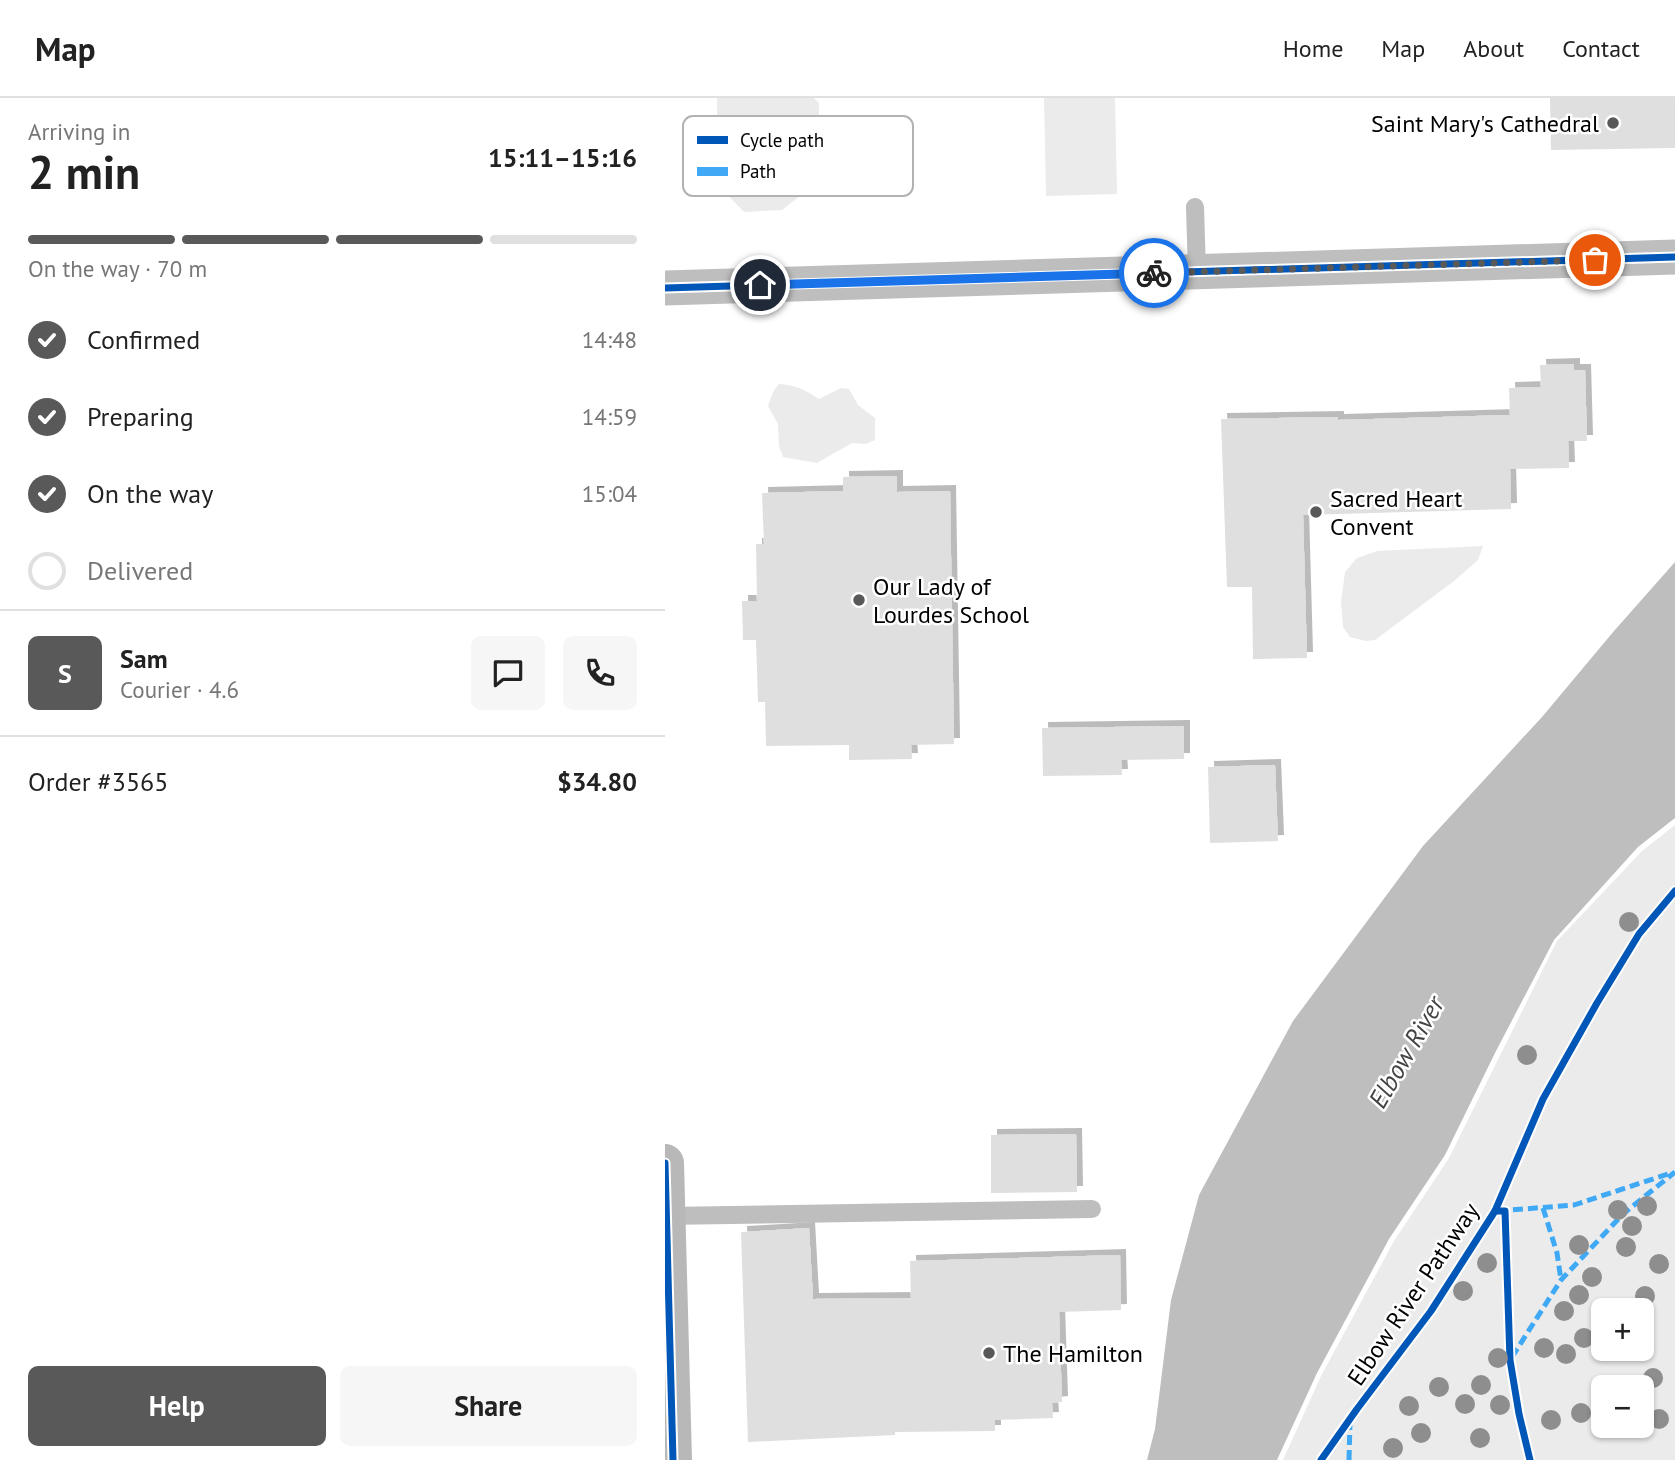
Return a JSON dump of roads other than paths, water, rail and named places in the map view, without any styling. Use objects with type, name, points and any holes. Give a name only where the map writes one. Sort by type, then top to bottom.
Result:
[{"type":"street","points":[[665,288],[1675,257]]},
{"type":"street","points":[[665,1163],[673,1460]]},
{"type":"lane","points":[[1195,207],[1197,272]]},
{"type":"lane","points":[[666,1216],[1092,1209]]},
{"type":"water","name":"Elbow River","points":[[1675,562],[1675,818],[1638,847],[1554,940],[1445,1155],[1389,1239],[1317,1373],[1277,1460],[1147,1460],[1155,1429],[1171,1300],[1199,1195],[1293,1021],[1423,846],[1542,717]]},
{"type":"place","name":"Saint Mary's Cathedral","points":[[1613,123]]},
{"type":"place","name":"Sacred Heart Convent","points":[[1316,512]]},
{"type":"place","name":"Our Lady of Lourdes School","points":[[859,600]]},
{"type":"place","name":"The Hamilton","points":[[989,1353]]}]
